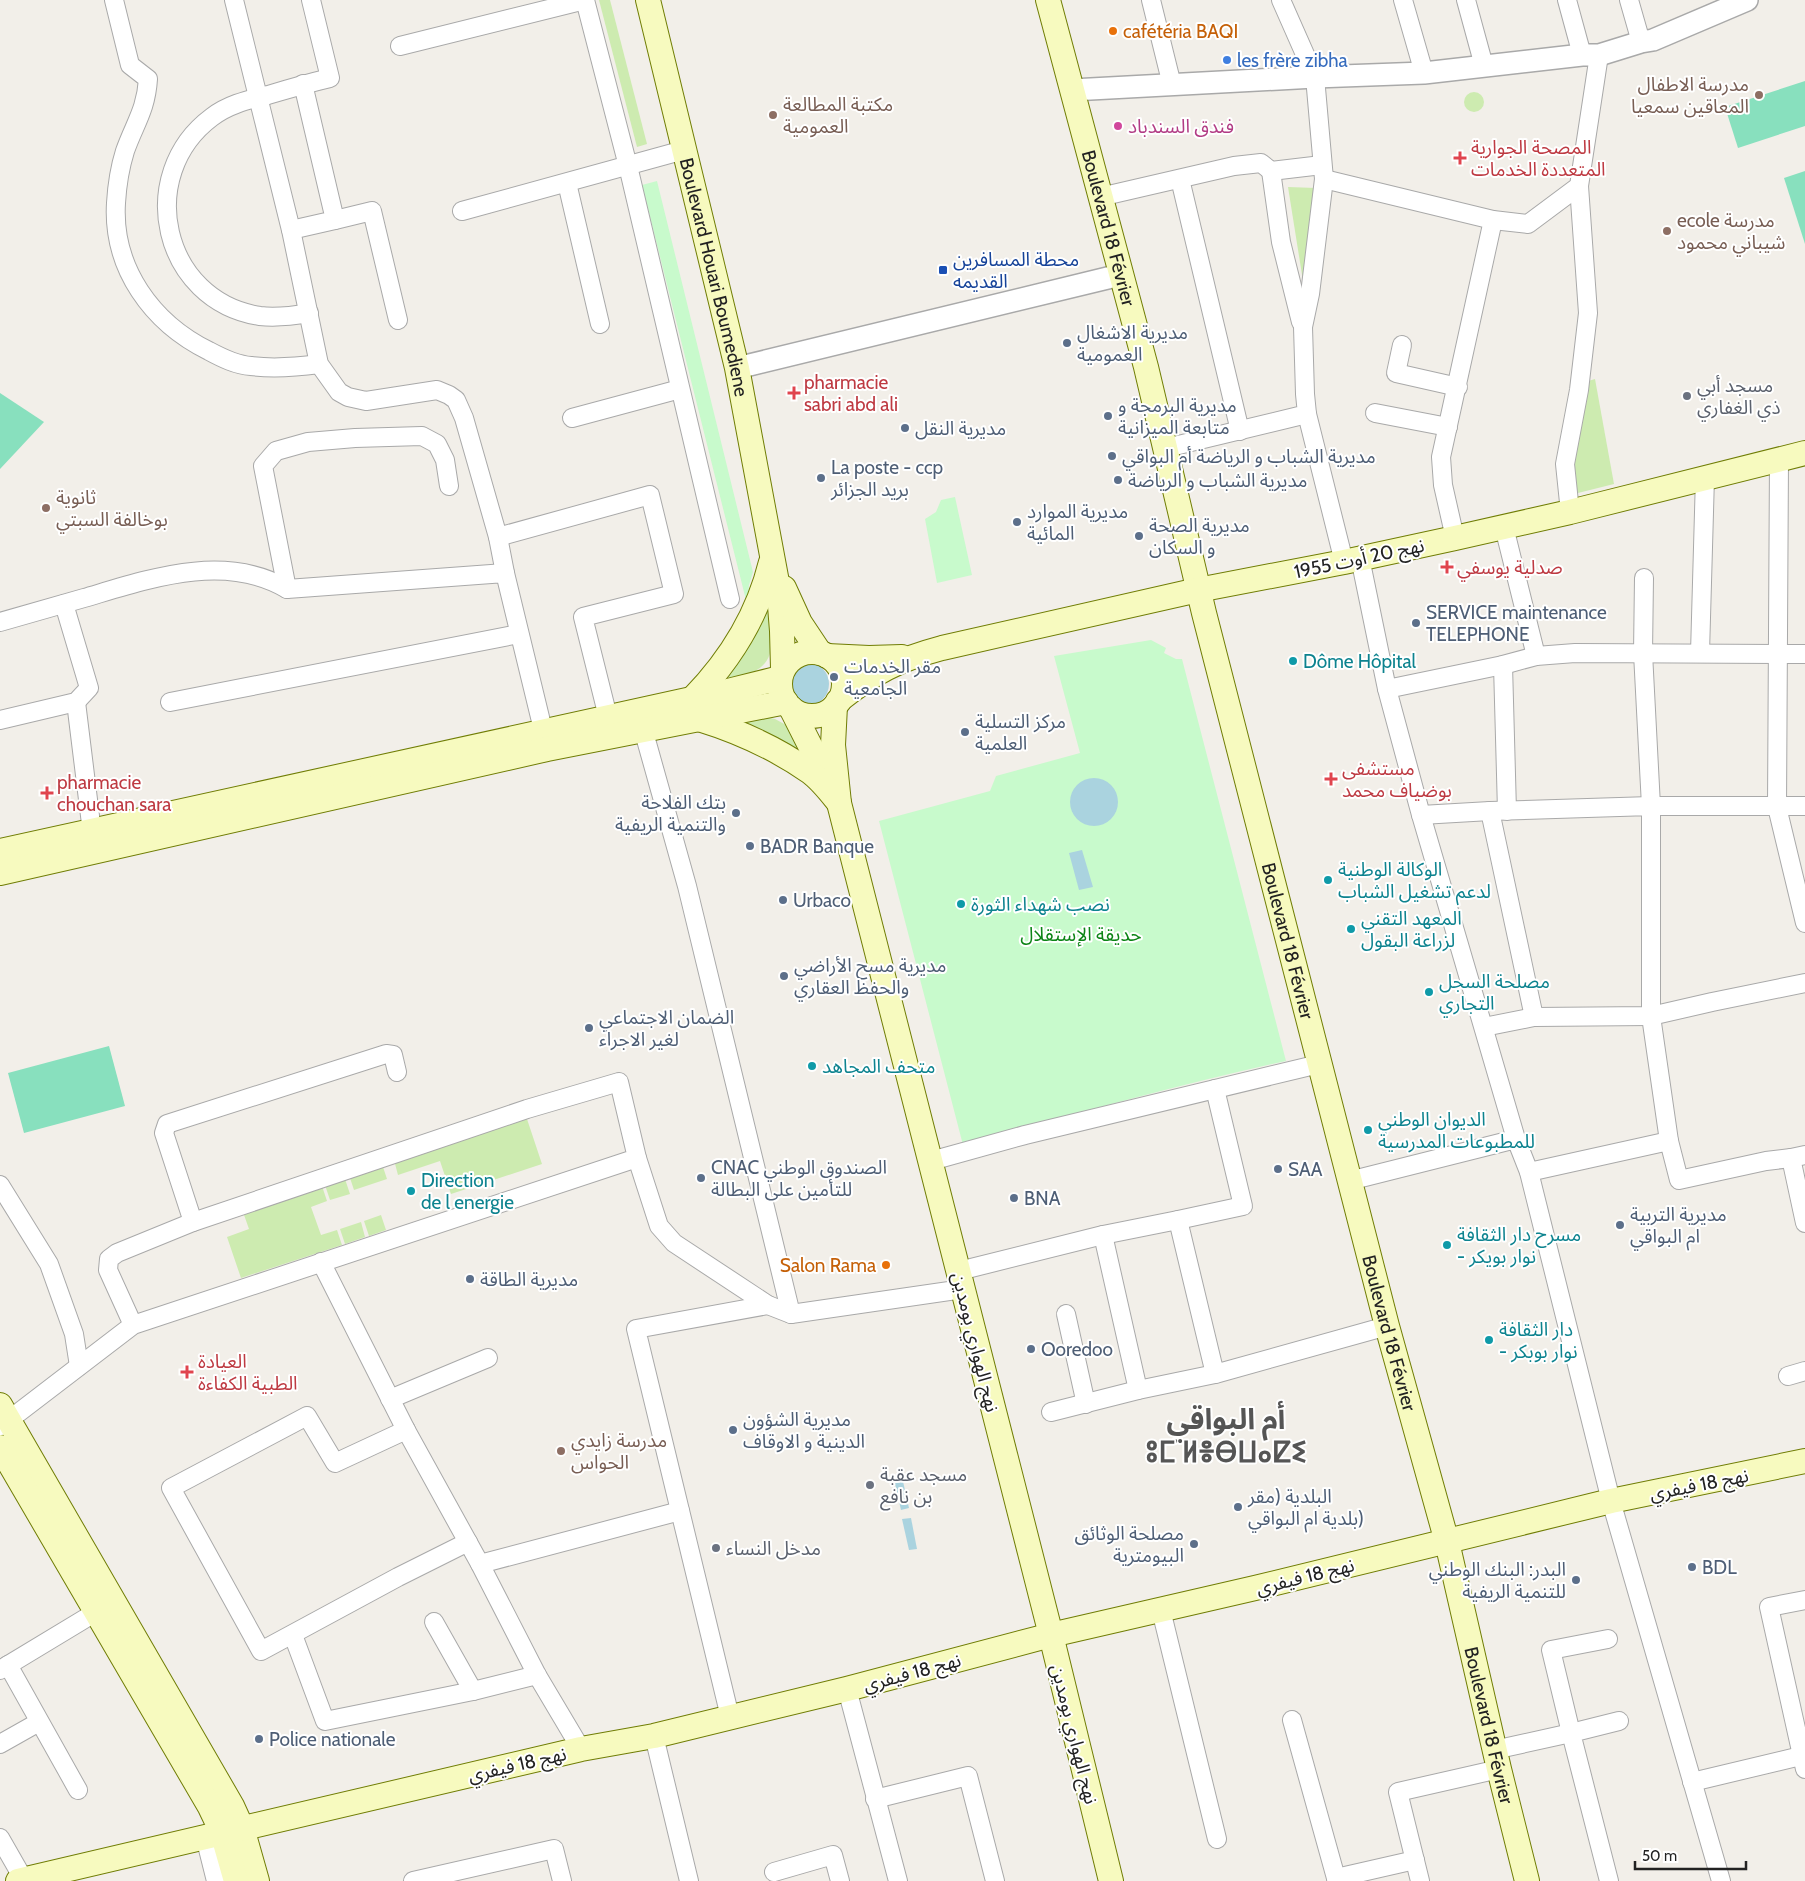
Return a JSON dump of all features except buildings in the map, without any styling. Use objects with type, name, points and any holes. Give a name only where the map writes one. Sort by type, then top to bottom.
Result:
[{"type":"main road","name":"Boulevard Houari Boumediene","points":[[648,0],[737,368],[773,556],[780,603],[782,674]]},
{"type":"main road","name":"Boulevard 18 Février","points":[[1048,0],[1146,367],[1198,590],[1319,1064],[1387,1326],[1447,1542],[1527,1881]]},
{"type":"main road","name":"نهج 20 أوت 1955","points":[[823,654],[869,658],[911,656],[1198,590],[1352,560],[1504,527],[1805,453]]},
{"type":"main road","name":"Boulevard Houari Boumediene","points":[[773,556],[800,623],[823,654]]},
{"type":"main road","points":[[695,708],[744,633],[761,596],[773,556]]},
{"type":"main road","points":[[809,652],[823,654],[834,661],[843,676],[844,685],[836,704],[827,712],[809,716],[800,713],[788,705],[781,694],[782,674],[789,661],[798,655],[809,652]]},
{"type":"main road","name":"نهج 20 أوت 1955","points":[[836,704],[880,671],[911,656]]},
{"type":"main road","points":[[0,851],[545,740],[643,729],[782,674]]},
{"type":"main road","name":"نهج الهواري بومدين","points":[[836,704],[833,745],[839,803],[1051,1635],[1111,1881]]},
{"type":"main road","points":[[0,873],[545,740],[608,717],[695,708],[788,705]]},
{"type":"main road","name":"نهج الهواري بومدين","points":[[788,705],[839,803]]},
{"type":"main road","points":[[695,708],[811,773],[839,803]]},
{"type":"main road","points":[[3,1418],[222,1789],[223,1832],[236,1881]]},
{"type":"main road","points":[[0,1447],[223,1832],[257,1881]]},
{"type":"main road","name":"نهج 18 فيفري","points":[[21,1880],[580,1749],[654,1736],[847,1689],[1051,1635],[1447,1542],[1611,1501],[1805,1461]]},
{"type":"street","points":[[114,0],[130,65],[148,80],[144,106],[125,152],[116,204],[116,225],[122,254],[144,300],[182,336],[226,360],[250,366],[271,368],[319,364]]},
{"type":"street","points":[[234,0],[291,230],[319,364],[339,392],[358,400],[366,401],[437,390],[449,394],[456,400],[464,418],[498,537],[545,740]]},
{"type":"street","points":[[308,313],[276,317],[260,316],[244,312],[221,302],[202,288],[190,275],[177,254],[169,231],[166,207],[173,166],[185,145],[201,126],[213,116],[228,107],[330,78],[311,0]]},
{"type":"street","points":[[400,46],[522,7],[585,0],[628,166],[730,598]]},
{"type":"street","points":[[1151,0],[1172,84]]},
{"type":"street","points":[[1281,0],[1315,77],[1323,172],[1310,294],[1302,328]]},
{"type":"street","points":[[1403,0],[1424,73]]},
{"type":"street","points":[[1466,0],[1484,66]]},
{"type":"street","points":[[1567,0],[1590,55],[1579,186],[1588,313],[1579,390],[1565,464],[1570,512]]},
{"type":"street","points":[[1629,0],[1641,42]]},
{"type":"street","points":[[1072,90],[1424,73],[1590,55],[1653,40],[1747,0]]},
{"type":"street","points":[[304,84],[335,220]]},
{"type":"street","points":[[462,211],[684,150]]},
{"type":"street","points":[[1100,197],[1234,166],[1261,163],[1271,171],[1323,172],[1493,220],[1528,224],[1579,186]]},
{"type":"street","points":[[1271,171],[1281,242],[1302,328],[1307,414],[1352,560],[1420,815],[1516,1139],[1529,1172],[1611,1501],[1722,1881]]},
{"type":"street","points":[[1180,179],[1240,431]]},
{"type":"street","points":[[567,183],[600,324]]},
{"type":"street","points":[[291,230],[372,211],[398,320]]},
{"type":"street","points":[[1455,538],[1443,485],[1442,457],[1493,220]]},
{"type":"street","points":[[737,368],[1120,275]]},
{"type":"street","points":[[1402,346],[1396,373],[1458,387]]},
{"type":"street","points":[[572,418],[680,389]]},
{"type":"street","points":[[1375,413],[1448,427]]},
{"type":"street","points":[[1166,448],[1307,414]]},
{"type":"street","points":[[287,589],[264,466],[276,451],[317,441],[422,436],[437,444],[445,460],[449,486]]},
{"type":"street","points":[[1780,459],[1776,807],[1805,923]]},
{"type":"street","points":[[1700,653],[1705,477]]},
{"type":"street","points":[[498,537],[650,495],[674,594],[583,617],[608,717]]},
{"type":"street","points":[[1504,527],[1536,656]]},
{"type":"street","points":[[0,622],[153,577],[184,572],[213,571],[247,574],[272,580],[287,589],[505,573]]},
{"type":"street","points":[[1644,578],[1643,653],[1651,806],[1651,1016],[1669,1141],[1679,1180],[1766,1161],[1798,1157],[1805,1223]]},
{"type":"street","points":[[0,720],[76,702],[89,688],[64,604]]},
{"type":"street","points":[[170,702],[519,634]]},
{"type":"street","points":[[1387,689],[1503,665],[1536,656],[1575,653],[1805,654]]},
{"type":"street","points":[[1503,665],[1498,811],[1534,1017]]},
{"type":"street","points":[[76,702],[92,832]]},
{"type":"street","points":[[643,729],[687,886],[791,1314]]},
{"type":"street","points":[[1420,815],[1651,806],[1805,806]]},
{"type":"street","points":[[1484,1027],[1534,1017],[1651,1016],[1805,983]]},
{"type":"street","points":[[193,1222],[164,1133],[167,1124],[386,1054],[393,1055],[397,1072]]},
{"type":"street","points":[[931,1161],[1025,1135],[1319,1064]]},
{"type":"street","points":[[133,1325],[108,1270],[109,1259],[117,1253],[193,1222],[527,1109],[620,1082],[638,1158],[659,1226],[674,1243],[768,1305],[791,1314],[960,1280],[1103,1235],[1243,1206],[1215,1089]]},
{"type":"street","points":[[1350,1181],[1516,1139]]},
{"type":"street","points":[[1529,1172],[1669,1141]]},
{"type":"street","points":[[3,1418],[79,1366],[133,1325],[638,1158]]},
{"type":"street","points":[[0,1185],[48,1264],[74,1334],[79,1366]]},
{"type":"street","points":[[1178,1220],[1215,1374]]},
{"type":"street","points":[[1103,1235],[1138,1390]]},
{"type":"street","points":[[320,1262],[406,1430],[480,1564],[537,1675],[580,1749]]},
{"type":"street","points":[[730,1717],[636,1330],[768,1305]]},
{"type":"street","points":[[1066,1314],[1086,1404]]},
{"type":"street","points":[[1051,1412],[1138,1390],[1215,1374],[1387,1326]]},
{"type":"street","points":[[390,1399],[488,1358]]},
{"type":"street","points":[[406,1430],[335,1463],[307,1416],[171,1488],[261,1651],[468,1542]]},
{"type":"street","points":[[480,1564],[680,1511]]},
{"type":"street","points":[[1692,1782],[1804,1760],[1768,1607],[1805,1600]]},
{"type":"street","points":[[1161,1610],[1217,1839]]},
{"type":"street","points":[[78,1790],[39,1722],[4,1668],[96,1612]]},
{"type":"street","points":[[434,1622],[473,1691]]},
{"type":"street","points":[[293,1635],[325,1720],[473,1691],[537,1675]]},
{"type":"street","points":[[1608,1639],[1551,1650],[1609,1881]]},
{"type":"street","points":[[847,1689],[898,1881]]},
{"type":"street","points":[[1292,1720],[1336,1879],[1415,1860]]},
{"type":"street","points":[[1420,1881],[1398,1792],[1497,1760],[1571,1732],[1619,1721]]},
{"type":"street","points":[[0,1744],[39,1722]]},
{"type":"street","points":[[654,1736],[689,1881]]},
{"type":"street","points":[[875,1799],[968,1776],[995,1881]]},
{"type":"street","points":[[216,1881],[223,1832]]},
{"type":"street","points":[[0,1838],[21,1880]]},
{"type":"street","points":[[413,1881],[554,1849],[562,1881]]},
{"type":"street","points":[[774,1872],[832,1855],[840,1881]]},
{"type":"green space","points":[[599,0],[610,0],[647,144],[637,147]]},
{"type":"green space","points":[[1805,81],[1805,126],[1738,148],[1725,107]]},
{"type":"green space","points":[[1474,92],[1481,95],[1484,102],[1481,109],[1474,112],[1467,109],[1464,102],[1467,95]]},
{"type":"green space","points":[[1805,171],[1805,244],[1784,178]]},
{"type":"green space","points":[[657,181],[753,572],[749,585],[747,604],[642,185]]},
{"type":"green space","points":[[1288,187],[1316,188],[1303,281]]},
{"type":"green space","points":[[1595,379],[1614,484],[1574,494],[1570,464],[1585,382]]},
{"type":"green space","points":[[0,393],[44,422],[0,469]]},
{"type":"green space","points":[[955,497],[972,575],[937,583],[925,519],[936,512],[941,500]]},
{"type":"green space","points":[[769,597],[772,641],[769,657],[757,670],[725,682],[741,657]]},
{"type":"green space","name":"حديقة الإستقلال","points":[[1151,640],[1166,648],[1164,653],[1176,659],[1182,659],[1286,1061],[1164,1090],[963,1145],[879,821],[990,791],[996,776],[1080,753],[1054,656]]},
{"type":"green space","points":[[762,716],[775,719],[790,727],[814,764],[736,718]]},
{"type":"green space","points":[[109,1046],[125,1106],[24,1133],[8,1073]]},
{"type":"green space","points":[[526,1116],[542,1164],[451,1194],[440,1161],[398,1175],[394,1160]]},
{"type":"green space","points":[[382,1164],[387,1179],[354,1190],[349,1175]]},
{"type":"green space","points":[[345,1179],[350,1194],[330,1200],[325,1185]]},
{"type":"green space","points":[[322,1186],[327,1201],[311,1207],[321,1235],[337,1230],[342,1245],[241,1278],[227,1237],[249,1229],[243,1212]]},
{"type":"green space","points":[[381,1215],[386,1230],[369,1236],[364,1221]]},
{"type":"green space","points":[[361,1222],[365,1237],[345,1244],[340,1229]]},
{"type":"water","points":[[807,662],[819,666],[825,672],[829,684],[825,696],[819,702],[807,706],[795,702],[789,696],[785,684],[789,672],[795,666]]},
{"type":"water","points":[[1094,778],[1103,780],[1111,785],[1116,793],[1118,802],[1116,811],[1111,819],[1103,824],[1094,826],[1085,824],[1077,819],[1072,811],[1070,802],[1072,793],[1077,785],[1085,780]]},
{"type":"water","points":[[1082,850],[1093,887],[1079,890],[1069,853]]},
{"type":"water","points":[[902,1477],[909,1508],[901,1510],[894,1479]]},
{"type":"water","points":[[911,1518],[917,1549],[909,1550],[902,1519]]},
{"type":"place","name":"cafétéria BAQI","points":[[1113,31]]},
{"type":"place","name":"les frère zibha","points":[[1227,60]]},
{"type":"place","name":"مدرسة الاطفال المعاقين سمعيا","points":[[1759,95]]},
{"type":"place","name":"مكتبة المطالعة العمومية","points":[[773,115]]},
{"type":"place","name":"فندق السندباد","points":[[1118,126]]},
{"type":"place","name":"المصحة الجوارية المتعددة الخدمات","points":[[1460,158]]},
{"type":"place","name":"ecole مدرسة شيباني محمود","points":[[1667,231]]},
{"type":"place","name":"محطة المسافرين القديمه","points":[[943,270]]},
{"type":"place","name":"مديرية الاشغال العمومية","points":[[1067,343]]},
{"type":"place","name":"pharmacie sabri abd ali","points":[[794,393]]},
{"type":"place","name":"مسجد أبي ذي الغفاري","points":[[1687,396]]},
{"type":"place","name":"مديرية البرمجة و متابعة الميزانية","points":[[1108,416]]},
{"type":"place","name":"مديرية النقل","points":[[905,428]]},
{"type":"place","name":"مديرية الشباب و الرياضة أم البواقي","points":[[1112,456]]},
{"type":"place","name":"La poste - ccp بريد الجزائر","points":[[821,478]]},
{"type":"place","name":"مديرية الشباب و الرياضة","points":[[1118,480]]},
{"type":"place","name":"ثانوية بوخالفة السبتي","points":[[46,508]]},
{"type":"place","name":"مديرية الموارد المائية","points":[[1017,522]]},
{"type":"place","name":"مديرية الصحة و السكان","points":[[1139,536]]},
{"type":"place","name":"صدلية يوسفي","points":[[1447,567]]},
{"type":"place","name":"SERVICE maintenance TELEPHONE","points":[[1416,623]]},
{"type":"place","name":"Dôme Hôpital","points":[[1293,661]]},
{"type":"place","name":"مقر الخدمات الجامعية","points":[[834,677]]},
{"type":"place","name":"مركز التسلية العلمية","points":[[965,732]]},
{"type":"place","name":"مستشفى بوضياف محمد","points":[[1331,779]]},
{"type":"place","name":"pharmacie chouchan sara","points":[[47,793]]},
{"type":"place","name":"بتك الفلاحة والتنمية الريفية","points":[[736,813]]},
{"type":"place","name":"BADR Banque","points":[[750,846]]},
{"type":"place","name":"الوكالة الوطنية لدعم تشغيل الشباب","points":[[1328,880]]},
{"type":"place","name":"Urbaco","points":[[783,900]]},
{"type":"place","name":"نصب شهداء الثورة","points":[[961,904]]},
{"type":"place","name":"المعهد التقني لزراعة البقول","points":[[1351,929]]},
{"type":"place","name":"مديرية مسح الأراضي والحفظ العقاري","points":[[784,976]]},
{"type":"place","name":"مصلحة السجل التجاري","points":[[1429,992]]},
{"type":"place","name":"الضمان الاجتماعي لغير الاجراء","points":[[589,1028]]},
{"type":"place","name":"متحف المجاهد","points":[[812,1066]]},
{"type":"place","name":"الديوان الوطني للمطبوعات المدرسية","points":[[1368,1130]]},
{"type":"place","name":"SAA","points":[[1278,1169]]},
{"type":"place","name":"CNAC الصندوق الوطني للتأمين على البطالة","points":[[701,1178]]},
{"type":"place","name":"Direction de l energie","points":[[411,1191]]},
{"type":"place","name":"BNA","points":[[1014,1198]]},
{"type":"place","name":"مديرية التربية ام البواقي","points":[[1620,1225]]},
{"type":"place","name":"مسرح دار الثقافة - نوار بويكر","points":[[1447,1245]]},
{"type":"place","name":"Salon Rama","points":[[886,1265]]},
{"type":"place","name":"مديرية الطاقة","points":[[470,1279]]},
{"type":"place","name":"دار الثقافة - نوار بوبكر","points":[[1489,1340]]},
{"type":"place","name":"Ooredoo","points":[[1031,1349]]},
{"type":"place","name":"العيادة الطبية الكفاءة","points":[[187,1372]]},
{"type":"place","name":"مديرية الشؤون الدينية و الاوقاف","points":[[733,1430]]},
{"type":"place","name":"مدرسة زايدي الحواس","points":[[561,1451]]},
{"type":"place","name":"مسجد عقبة بن نافع","points":[[870,1485]]},
{"type":"place","name":"البلدية (مقر بلدية ام البواقي)","points":[[1238,1507]]},
{"type":"place","name":"مصلحة الوثائق البيومترية","points":[[1194,1544]]},
{"type":"place","name":"مدخل النساء","points":[[716,1548]]},
{"type":"place","name":"BDL","points":[[1692,1567]]},
{"type":"place","name":"البدر: البنك الوطني للتنمية الريفية","points":[[1576,1580]]},
{"type":"place","name":"Police nationale","points":[[259,1739]]},
{"type":"district","name":"أم البواقي ⵓⵎ ⵍⴻⴱⵡⴰⵇⵉ","points":[[1226,1436]]}]
